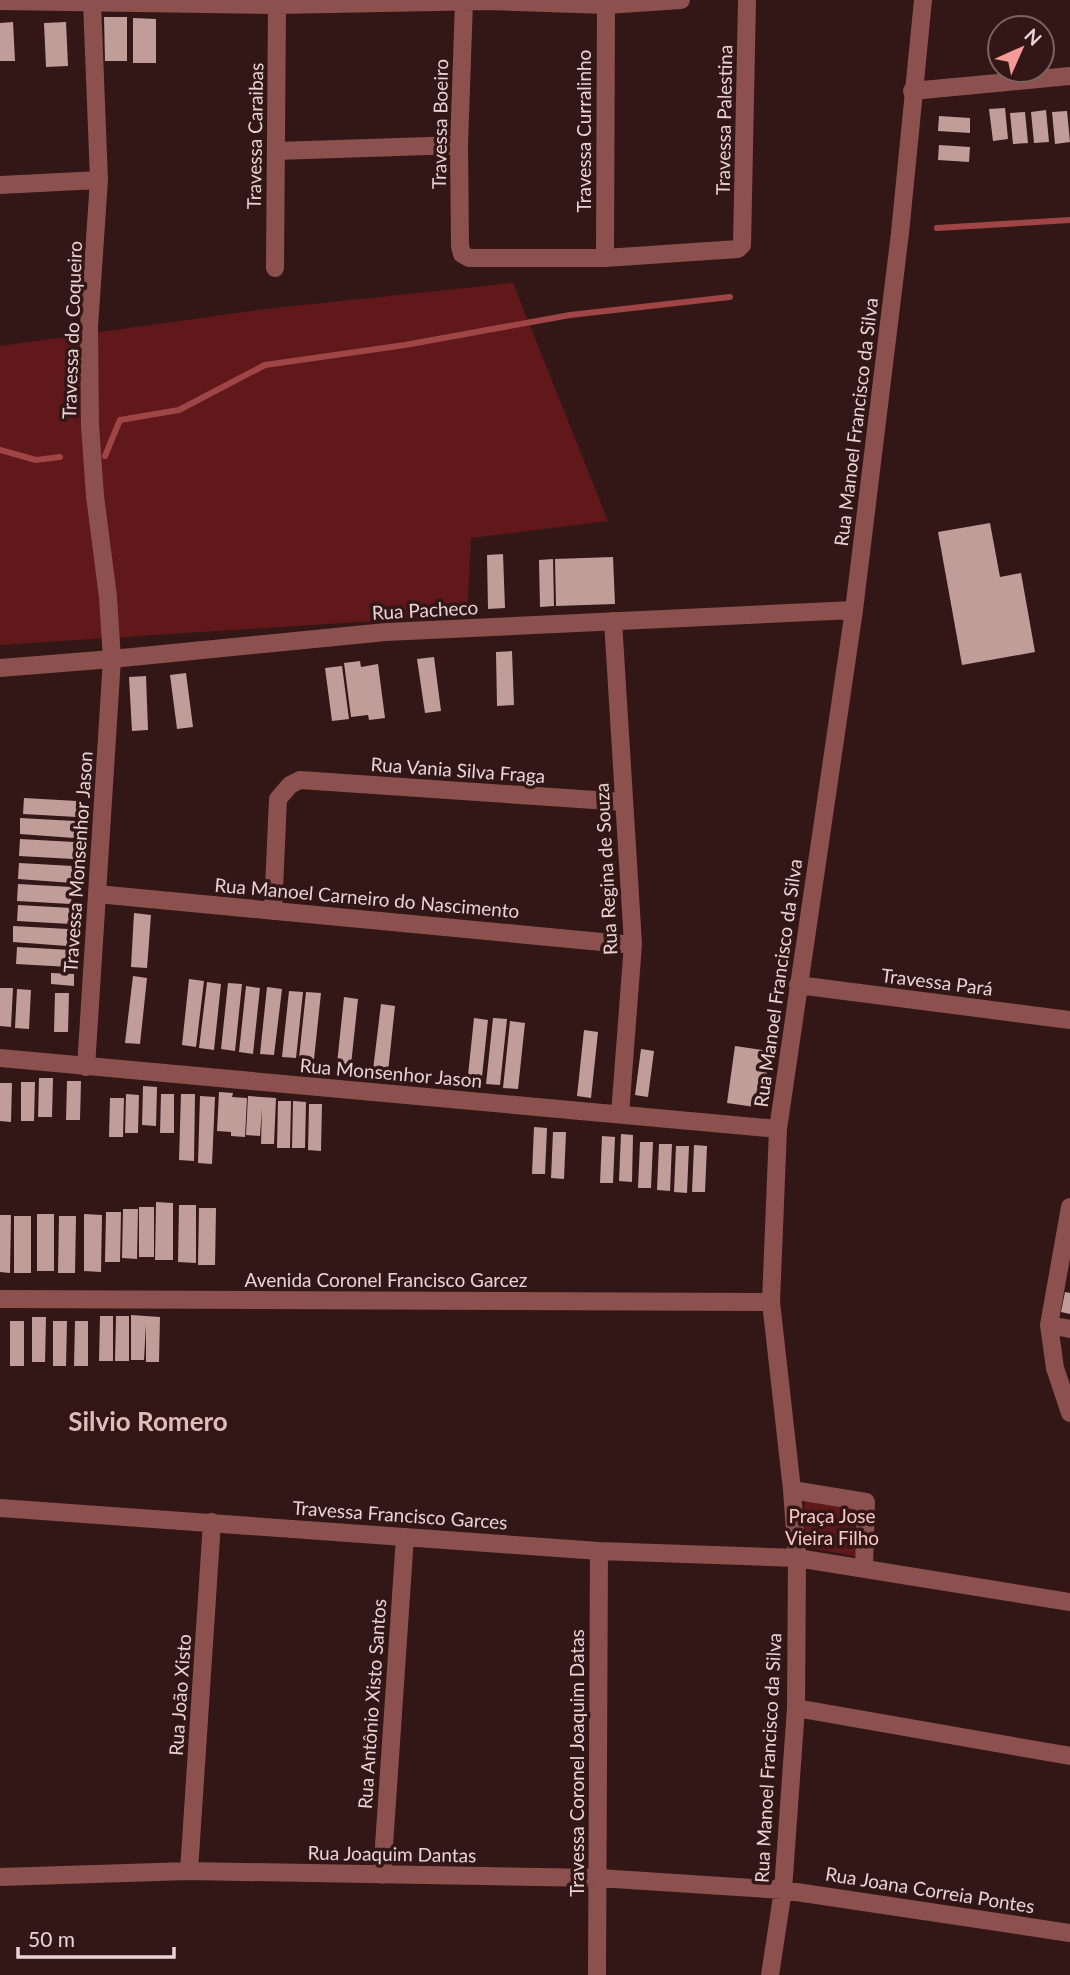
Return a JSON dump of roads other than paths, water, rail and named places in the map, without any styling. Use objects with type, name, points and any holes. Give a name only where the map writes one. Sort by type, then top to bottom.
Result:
[{"type":"street","points":[[0,1],[278,5],[464,2],[606,5],[681,0]]},
{"type":"street","name":"Travessa Palestina","points":[[604,258],[738,249],[744,240],[747,0]]},
{"type":"street","name":"Rua Manoel Francisco da Silva","points":[[770,1975],[783,1890],[796,1708],[797,1558],[771,1302],[778,1129],[854,610],[900,233],[923,0]]},
{"type":"street","name":"Travessa do Coqueiro","points":[[92,2],[99,180],[89,327],[89,425],[113,659]]},
{"type":"street","name":"Travessa Boeiro","points":[[464,2],[459,145],[462,254],[469,258],[604,258]]},
{"type":"street","name":"Travessa Caraibas","points":[[275,268],[278,5]]},
{"type":"street","name":"Travessa Curralinho","points":[[604,258],[606,5]]},
{"type":"street","points":[[912,91],[1070,76]]},
{"type":"street","points":[[276,151],[459,145]]},
{"type":"street","points":[[0,185],[99,180]]},
{"type":"street","name":"Rua Pacheco","points":[[0,668],[386,632],[854,610]]},
{"type":"street","name":"Rua Regina de Souza","points":[[614,621],[633,945],[620,1114]]},
{"type":"street","name":"Travessa Monsenhor Jason","points":[[86,1067],[113,659]]},
{"type":"street","name":"Rua Vania Silva Fraga","points":[[273,911],[278,799],[290,785],[300,780],[624,802]]},
{"type":"street","name":"Rua Manoel Carneiro do Nascimento","points":[[97,894],[633,945]]},
{"type":"street","name":"Travessa Pará","points":[[798,985],[1070,1020]]},
{"type":"street","name":"Rua Monsenhor Jason","points":[[0,1058],[778,1129]]},
{"type":"street","points":[[1070,1207],[1049,1325],[1055,1368],[1070,1413]]},
{"type":"street","name":"Avenida Coronel Francisco Garcez","points":[[0,1299],[771,1302]]},
{"type":"street","points":[[1049,1325],[1070,1329]]},
{"type":"street","points":[[792,1490],[866,1502],[864,1568]]},
{"type":"street","name":"Travessa Francisco Garces","points":[[0,1508],[599,1551],[797,1558],[1070,1602]]},
{"type":"street","name":"Rua João Xisto","points":[[189,1871],[212,1522]]},
{"type":"street","name":"Rua Antônio Xisto Santos","points":[[382,1875],[405,1536]]},
{"type":"street","name":"Travessa Coronel Joaquim Datas","points":[[597,1975],[599,1551]]},
{"type":"street","points":[[796,1708],[1070,1756]]},
{"type":"street","name":"Rua Joaquim Dantas","points":[[0,1877],[189,1871],[599,1878],[783,1890]]},
{"type":"street","name":"Rua Joana Correia Pontes","points":[[783,1890],[1070,1933]]},
{"type":"waterway","points":[[937,228],[1070,220]]},
{"type":"waterway","points":[[105,456],[120,420],[179,410],[265,365],[405,345],[570,315],[730,297]]},
{"type":"waterway","points":[[0,450],[36,460],[60,457]]},
{"type":"district","name":"Silvio Romero","points":[[148,1422]]},
{"type":"park label","name":"Praça Jose Vieira Filho","points":[[832,1527]]}]
